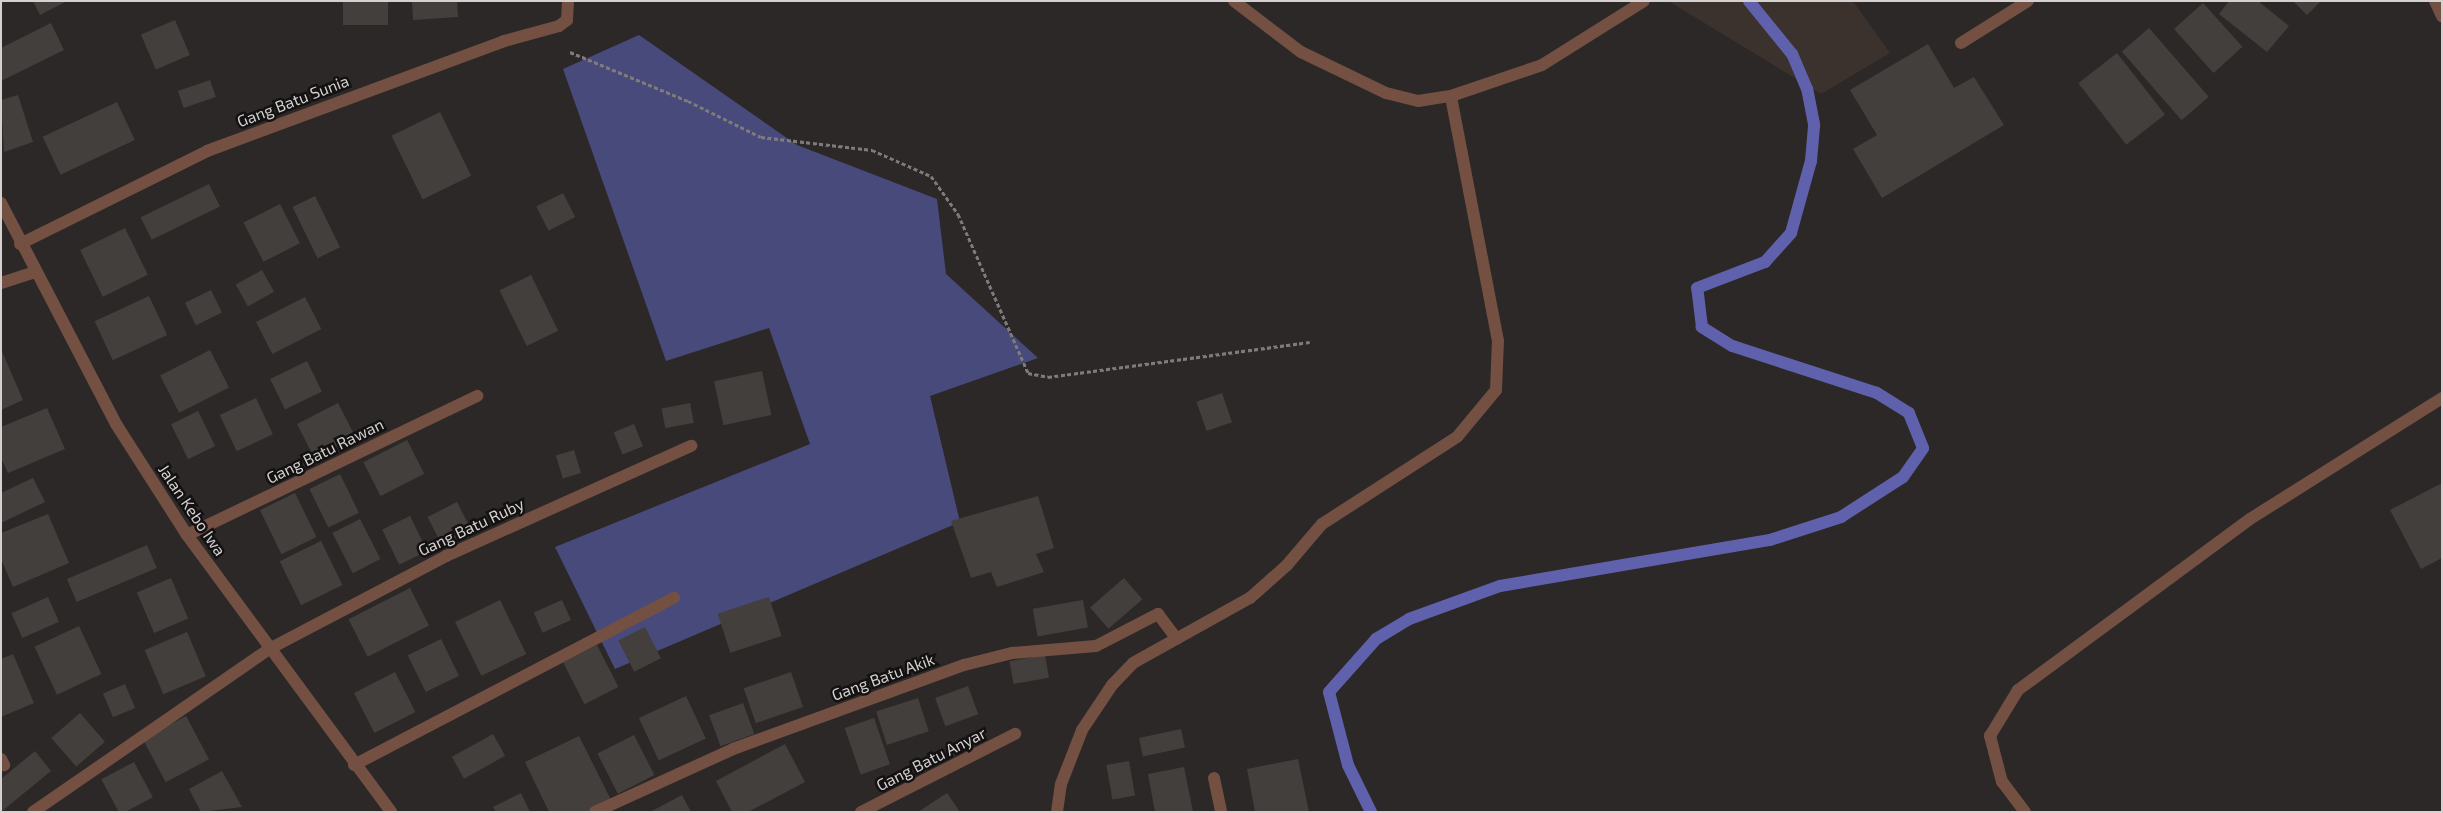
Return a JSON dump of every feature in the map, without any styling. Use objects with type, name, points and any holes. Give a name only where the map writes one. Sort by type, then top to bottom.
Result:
[{"type":"street","name":"Gang Batu Sunia","points":[[20,244],[207,151],[504,41],[532,37],[567,20],[568,1]]},
{"type":"street","points":[[1234,1],[1301,52],[1386,93],[1418,101],[1451,96],[1542,65],[1644,1]]},
{"type":"street","points":[[1961,43],[2028,1]]},
{"type":"street","points":[[2435,1],[2442,16]]},
{"type":"street","points":[[1057,812],[1061,784],[1082,730],[1112,685],[1151,650],[1177,639],[1250,598],[1287,565],[1322,524],[1457,437],[1496,390],[1498,341],[1451,96]]},
{"type":"street","name":"Jalan Kebo Iwa","points":[[1,203],[34,272],[116,424],[187,535],[271,648],[354,765],[391,812]]},
{"type":"street","points":[[1,283],[34,272]]},
{"type":"street","name":"Gang Batu Rawan","points":[[187,535],[477,396]]},
{"type":"street","points":[[2025,812],[2002,782],[1990,736],[2018,690],[2086,636],[2250,519],[2442,398]]},
{"type":"street","name":"Gang Batu Ruby","points":[[33,812],[271,648],[446,556],[691,446]]},
{"type":"street","points":[[354,765],[674,598]]},
{"type":"street","name":"Gang Batu Akik","points":[[595,812],[733,750],[964,665],[1012,652],[1096,646],[1158,614],[1177,639]]},
{"type":"street","name":"Gang Batu Anyar","points":[[861,812],[1015,734]]},
{"type":"street","points":[[1214,778],[1221,812]]},
{"type":"path","points":[[532,37],[688,100],[761,137],[872,150],[931,176],[958,214],[1028,373],[1048,377],[1310,342]]},
{"type":"shaded area","points":[[1668,1],[1853,1],[1890,53],[1821,94]]},
{"type":"shaded area","points":[[639,35],[797,145],[937,199],[946,274],[1038,358],[930,396],[960,522],[615,669],[555,547],[810,444],[769,328],[666,361],[563,69]]},
{"type":"building","points":[[33,1],[67,1],[40,15]]},
{"type":"building","points":[[343,1],[388,1],[388,25],[343,25]]},
{"type":"building","points":[[412,1],[457,1],[458,17],[413,20]]},
{"type":"building","points":[[2229,1],[2258,1],[2289,26],[2267,52],[2219,14]]},
{"type":"building","points":[[2293,1],[2321,1],[2307,15]]},
{"type":"building","points":[[2203,3],[2242,47],[2213,73],[2174,29]]},
{"type":"building","points":[[175,20],[190,55],[156,69],[141,34]]},
{"type":"building","points":[[51,23],[64,50],[1,81],[1,48]]},
{"type":"building","points":[[2149,28],[2209,97],[2182,120],[2122,52]]},
{"type":"building","points":[[1928,44],[1954,88],[1974,77],[2004,125],[1882,198],[1853,149],[1877,135],[1850,90]]},
{"type":"building","points":[[2117,53],[2165,114],[2126,145],[2078,83]]},
{"type":"building","points":[[210,80],[216,97],[184,108],[178,91]]},
{"type":"building","points":[[18,95],[33,142],[4,152],[1,100]]},
{"type":"building","points":[[117,102],[135,140],[60,175],[43,137]]},
{"type":"building","points":[[440,112],[471,176],[423,199],[391,136]]},
{"type":"building","points":[[209,184],[220,206],[152,240],[141,217]]},
{"type":"building","points":[[563,193],[575,217],[549,231],[536,207]]},
{"type":"building","points":[[315,196],[340,247],[318,258],[293,207]]},
{"type":"building","points":[[280,204],[300,243],[263,262],[243,223]]},
{"type":"building","points":[[125,228],[148,275],[103,297],[80,250]]},
{"type":"building","points":[[262,270],[274,292],[248,306],[236,285]]},
{"type":"building","points":[[531,275],[558,331],[527,346],[500,290]]},
{"type":"building","points":[[211,290],[222,312],[196,325],[185,303]]},
{"type":"building","points":[[149,296],[167,335],[113,360],[95,321]]},
{"type":"building","points":[[305,297],[321,329],[272,354],[256,322]]},
{"type":"building","points":[[1,349],[23,400],[1,410]]},
{"type":"building","points":[[210,350],[229,387],[179,413],[160,375]]},
{"type":"building","points":[[307,361],[322,392],[285,410],[270,379]]},
{"type":"building","points":[[762,371],[771,415],[723,425],[714,381]]},
{"type":"building","points":[[1222,393],[1232,422],[1207,431],[1196,402]]},
{"type":"building","points":[[256,398],[273,434],[237,451],[220,415]]},
{"type":"building","points":[[338,403],[355,437],[314,458],[297,424]]},
{"type":"building","points":[[690,403],[694,423],[665,428],[662,409]]},
{"type":"building","points":[[47,408],[65,449],[8,473],[1,458],[1,427]]},
{"type":"building","points":[[198,411],[215,446],[188,459],[171,424]]},
{"type":"building","points":[[634,424],[643,446],[623,454],[614,432]]},
{"type":"building","points":[[407,440],[424,474],[381,496],[363,462]]},
{"type":"building","points":[[574,450],[581,473],[563,479],[556,456]]},
{"type":"building","points":[[340,474],[359,513],[328,528],[309,489]]},
{"type":"building","points":[[33,478],[45,502],[1,523],[1,493]]},
{"type":"building","points":[[2442,483],[2442,558],[2421,569],[2390,510]]},
{"type":"building","points":[[295,493],[316,537],[281,554],[260,510]]},
{"type":"building","points":[[1038,496],[1054,548],[1036,554],[1044,572],[997,587],[991,572],[971,578],[951,521]]},
{"type":"building","points":[[457,502],[471,530],[442,545],[428,517]]},
{"type":"building","points":[[48,514],[69,563],[13,587],[1,559],[1,533]]},
{"type":"building","points":[[410,516],[427,551],[399,565],[382,530]]},
{"type":"building","points":[[360,519],[380,559],[353,573],[332,533]]},
{"type":"building","points":[[321,541],[342,585],[301,605],[280,561]]},
{"type":"building","points":[[147,545],[157,568],[77,602],[67,579]]},
{"type":"building","points":[[171,578],[188,619],[154,633],[137,592]]},
{"type":"building","points":[[1124,578],[1142,599],[1108,629],[1090,608]]},
{"type":"building","points":[[410,588],[429,625],[368,657],[349,619]]},
{"type":"building","points":[[48,597],[59,622],[22,638],[11,613]]},
{"type":"building","points":[[769,597],[782,636],[730,653],[718,614]]},
{"type":"building","points":[[500,600],[526,654],[481,676],[455,622]]},
{"type":"building","points":[[562,600],[571,620],[543,633],[534,613]]},
{"type":"building","points":[[1083,600],[1088,628],[1038,636],[1033,609]]},
{"type":"building","points":[[79,626],[101,674],[57,695],[35,647]]},
{"type":"building","points":[[645,627],[661,658],[634,672],[618,641]]},
{"type":"building","points":[[187,632],[206,676],[163,694],[145,650]]},
{"type":"building","points":[[441,639],[459,676],[426,692],[408,655]]},
{"type":"building","points":[[597,645],[618,687],[584,704],[563,662]]},
{"type":"building","points":[[13,654],[34,703],[1,717],[1,659]]},
{"type":"building","points":[[1045,655],[1049,678],[1014,684],[1010,661]]},
{"type":"building","points":[[395,672],[415,712],[374,733],[354,693]]},
{"type":"building","points":[[791,672],[803,707],[756,723],[744,688]]},
{"type":"building","points":[[125,684],[135,708],[113,717],[103,693]]},
{"type":"building","points":[[968,686],[978,714],[945,726],[935,698]]},
{"type":"building","points":[[686,696],[706,739],[659,761],[639,718]]},
{"type":"building","points":[[918,698],[929,731],[887,745],[876,712]]},
{"type":"building","points":[[743,703],[754,734],[720,746],[709,715]]},
{"type":"building","points":[[80,713],[105,742],[76,767],[51,738]]},
{"type":"building","points":[[186,716],[209,759],[166,782],[143,739]]},
{"type":"building","points":[[874,718],[890,764],[861,774],[845,728]]},
{"type":"building","points":[[1181,729],[1185,748],[1143,757],[1139,738]]},
{"type":"building","points":[[493,734],[505,756],[464,779],[452,757]]},
{"type":"building","points":[[634,735],[654,775],[618,794],[597,754]]},
{"type":"building","points":[[579,736],[611,800],[586,812],[549,812],[525,762]]},
{"type":"building","points":[[785,744],[805,782],[748,812],[732,812],[716,781]]},
{"type":"building","points":[[35,751],[51,771],[1,812],[1,779]]},
{"type":"building","points":[[1298,759],[1309,812],[1255,812],[1247,769]]},
{"type":"building","points":[[1129,761],[1135,795],[1112,799],[1106,765]]},
{"type":"building","points":[[134,762],[153,797],[125,812],[119,812],[101,779]]},
{"type":"building","points":[[1184,767],[1193,812],[1155,812],[1148,774]]},
{"type":"building","points":[[222,771],[242,807],[201,812],[189,789]]},
{"type":"building","points":[[521,793],[530,812],[496,812],[493,807]]},
{"type":"building","points":[[947,793],[960,812],[918,812]]},
{"type":"building","points":[[682,795],[691,812],[650,812]]},
{"type":"waterway","points":[[1371,812],[1348,765],[1329,692],[1376,639],[1409,619],[1500,586],[1770,540],[1841,517],[1903,477],[1923,448],[1909,413],[1877,393],[1732,346],[1702,327],[1697,288],[1765,262],[1791,233],[1811,161],[1814,124],[1807,89],[1792,54],[1749,1]]}]
